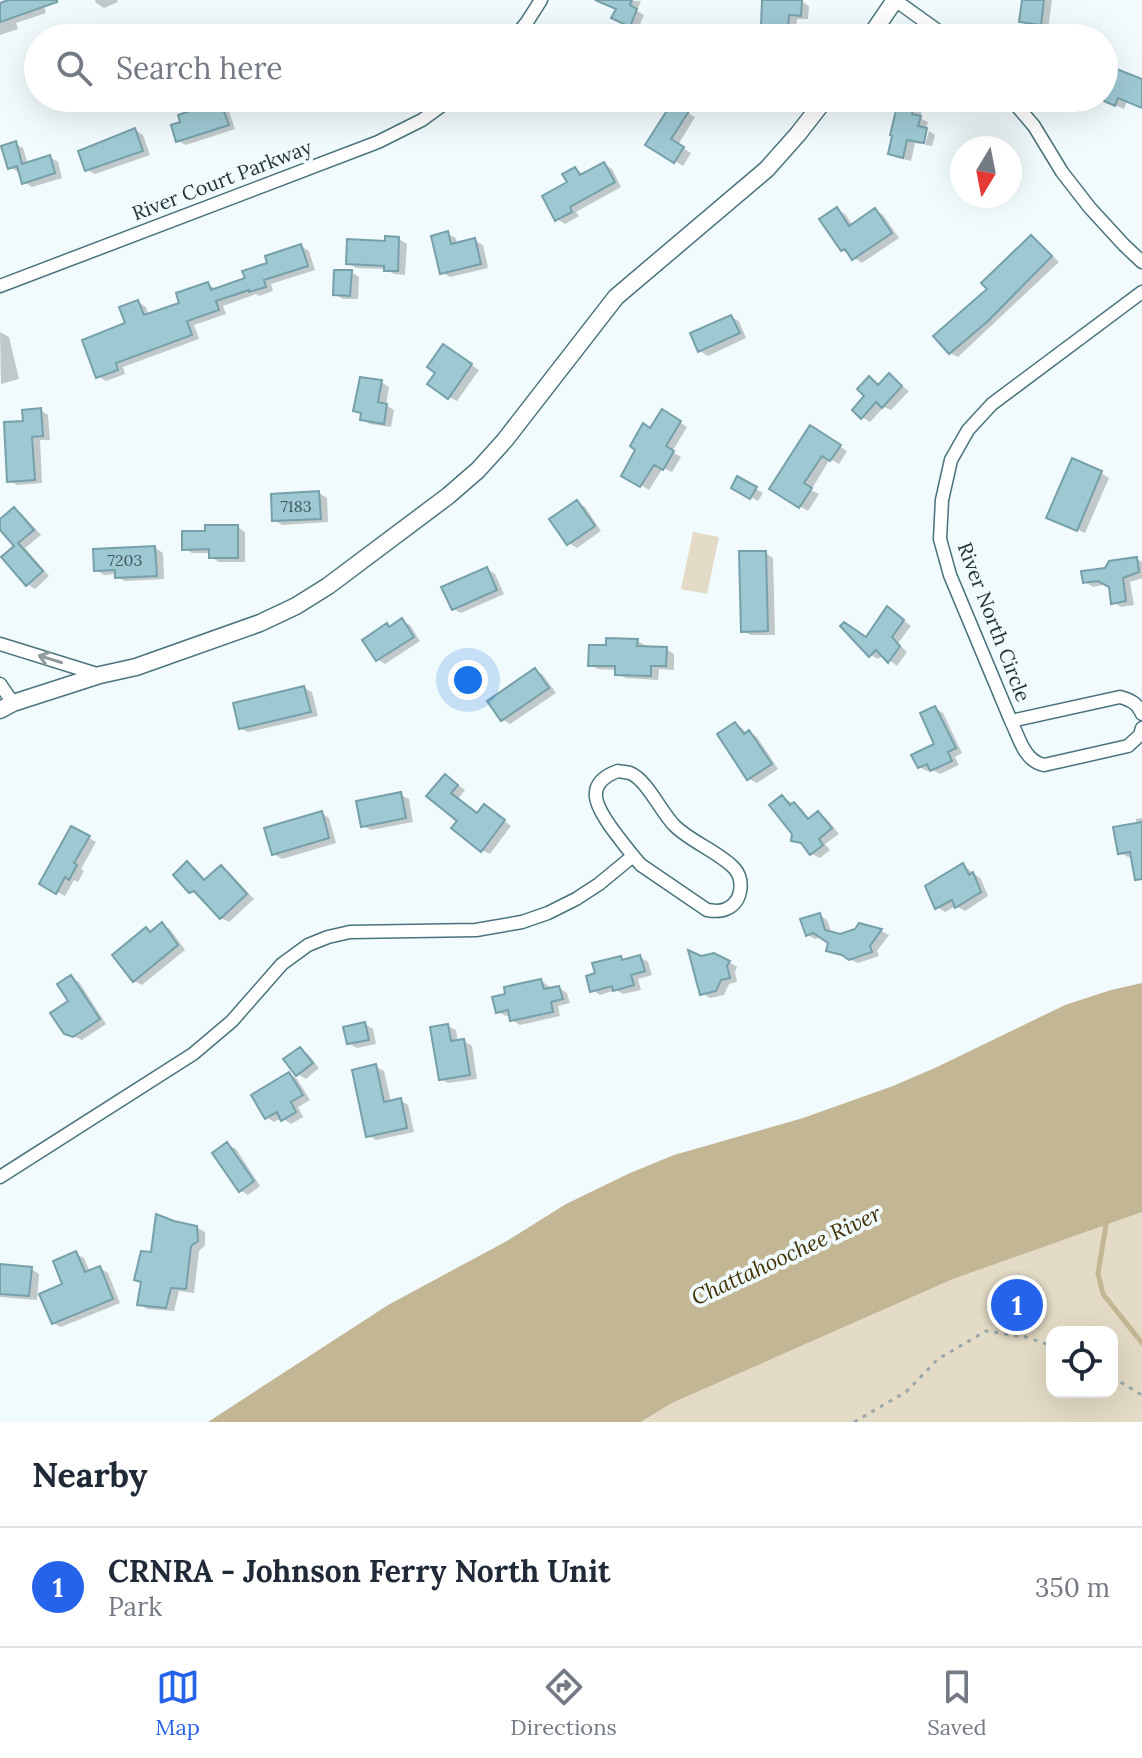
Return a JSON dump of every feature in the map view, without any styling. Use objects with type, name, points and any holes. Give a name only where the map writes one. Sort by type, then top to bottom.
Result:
[{"type":"street","points":[[525,24],[541,0]]},
{"type":"street","points":[[879,24],[895,0],[928,24]]},
{"type":"street","name":"River Court Parkway","points":[[0,286],[378,142],[433,112]]},
{"type":"street","points":[[0,684],[6,706],[100,675],[136,667],[260,623],[328,586],[478,470],[616,297],[767,169],[815,112]]},
{"type":"street","points":[[1022,112],[1090,208],[1142,262]]},
{"type":"street","name":"River North Circle","points":[[1142,292],[992,404],[968,430],[951,460],[942,500],[940,539],[950,575],[1028,757],[1044,765],[1128,746],[1140,735],[1142,728]]},
{"type":"street","points":[[0,644],[100,675]]},
{"type":"street","name":"River North Circle","points":[[1011,721],[1120,697],[1137,704],[1142,714]]},
{"type":"street","points":[[618,771],[630,773],[639,779],[675,827],[735,868],[741,880],[740,895],[726,909],[707,910],[641,865],[633,856],[599,812],[595,797],[598,785],[607,775],[618,771]]},
{"type":"street","points":[[0,1177],[193,1054],[232,1021],[282,964],[308,945],[350,932],[476,930],[522,922],[576,899],[633,856]]},
{"type":"path","points":[[854,1422],[906,1392],[938,1359],[986,1331],[1026,1337],[1046,1344]]},
{"type":"path","points":[[1118,1381],[1142,1395]]},
{"type":"shaded area","points":[[693,532],[719,537],[707,594],[681,589]]},
{"type":"shaded area","points":[[1142,1212],[1142,1422],[642,1422],[672,1403],[953,1279]]},
{"type":"water","name":"Chattahoochee River","points":[[1142,983],[1142,1212],[953,1279],[672,1403],[641,1422],[208,1422],[388,1305],[505,1242],[566,1204],[630,1173],[674,1155],[803,1118],[893,1086],[1065,1005]]},
{"type":"building","points":[[8,0],[57,2],[0,22],[0,3]]},
{"type":"building","points":[[595,0],[632,0],[630,5],[637,9],[631,24],[611,18],[616,9]]},
{"type":"building","points":[[762,0],[802,0],[801,16],[789,15],[788,24],[761,24]]},
{"type":"building","points":[[1022,0],[1044,0],[1041,24],[1019,22]]},
{"type":"building","points":[[1118,70],[1142,79],[1142,108],[1118,98]]},
{"type":"building","points":[[187,112],[224,112],[229,125],[176,142],[171,125],[180,122],[178,115]]},
{"type":"building","points":[[666,112],[688,112],[671,139],[684,147],[674,163],[645,145]]},
{"type":"building","points":[[896,112],[912,112],[921,116],[918,126],[927,128],[924,143],[907,140],[903,158],[888,154]]},
{"type":"building","points":[[135,128],[143,151],[85,171],[78,151]]},
{"type":"building","points":[[16,141],[22,164],[50,155],[55,173],[22,184],[17,166],[8,169],[1,146]]},
{"type":"building","points":[[604,162],[615,182],[570,207],[572,212],[555,221],[542,196],[567,182],[562,174],[575,167],[580,175]]},
{"type":"building","points":[[837,207],[849,226],[875,208],[892,233],[852,260],[845,249],[841,251],[819,219]]},
{"type":"building","points":[[448,231],[451,244],[475,238],[481,264],[440,274],[431,236]]},
{"type":"building","points":[[1031,235],[1052,256],[988,321],[949,354],[933,336],[987,289],[981,283]]},
{"type":"building","points":[[385,236],[399,237],[398,271],[384,271],[384,266],[346,264],[347,239],[385,241]]},
{"type":"building","points":[[301,244],[308,266],[264,280],[266,287],[216,301],[219,310],[187,321],[192,335],[116,363],[118,370],[96,378],[82,340],[125,323],[119,307],[138,300],[144,315],[179,303],[176,293],[208,282],[211,290],[245,278],[242,271],[267,263],[265,256]]},
{"type":"building","points":[[334,270],[352,270],[350,296],[333,295]]},
{"type":"building","points":[[731,315],[740,333],[698,352],[690,333]]},
{"type":"building","points":[[443,344],[472,364],[448,399],[427,384],[435,373],[427,367]]},
{"type":"building","points":[[889,373],[902,386],[882,408],[876,402],[861,419],[852,410],[864,396],[857,389],[869,376],[878,385]]},
{"type":"building","points":[[360,377],[382,380],[378,402],[387,404],[384,424],[360,420],[361,413],[353,411]]},
{"type":"building","points":[[41,408],[43,436],[32,437],[35,480],[7,482],[4,422],[23,421],[22,410]]},
{"type":"building","points":[[662,409],[681,421],[666,446],[674,451],[663,470],[654,465],[640,487],[621,476],[635,450],[630,446],[643,423],[650,428]]},
{"type":"building","points":[[810,425],[841,445],[830,461],[822,456],[804,483],[812,488],[799,508],[769,489]]},
{"type":"building","points":[[1072,458],[1102,471],[1077,531],[1046,518]]},
{"type":"building","points":[[737,476],[757,487],[750,499],[731,488]]},
{"type":"building","points":[[319,491],[321,519],[272,521],[271,494]]},
{"type":"building","points":[[577,500],[595,526],[567,545],[549,519]]},
{"type":"building","points":[[14,507],[34,530],[18,543],[43,571],[26,586],[1,557],[14,546],[0,530],[0,519]]},
{"type":"building","points":[[205,525],[238,525],[238,558],[209,558],[209,549],[182,550],[182,531],[205,531]]},
{"type":"building","points":[[155,546],[157,576],[115,578],[115,570],[94,571],[93,549]]},
{"type":"building","points":[[739,551],[766,551],[768,631],[741,632]]},
{"type":"building","points":[[1137,557],[1139,572],[1123,578],[1126,601],[1111,604],[1109,587],[1098,581],[1083,583],[1081,571],[1105,568],[1109,561]]},
{"type":"building","points":[[487,567],[497,590],[452,610],[441,587]]},
{"type":"building","points":[[887,606],[904,620],[892,637],[900,646],[888,663],[876,650],[869,657],[840,626],[844,622],[866,637]]},
{"type":"building","points":[[402,618],[414,637],[376,661],[362,640],[387,623],[389,627]]},
{"type":"building","points":[[606,638],[638,639],[637,646],[667,647],[666,666],[651,666],[651,676],[615,675],[615,666],[588,666],[589,645],[606,645]]},
{"type":"building","points":[[535,668],[549,688],[501,721],[487,701]]},
{"type":"building","points":[[304,686],[311,712],[239,729],[233,703]]},
{"type":"building","points":[[935,706],[956,748],[948,752],[952,761],[930,771],[927,764],[918,768],[911,755],[934,744],[920,713]]},
{"type":"building","points":[[735,722],[744,734],[749,730],[772,764],[747,780],[717,734]]},
{"type":"building","points":[[445,774],[458,785],[451,793],[477,813],[484,804],[505,820],[481,852],[451,828],[457,821],[426,796]]},
{"type":"building","points":[[401,792],[406,818],[361,827],[356,801]]},
{"type":"building","points":[[782,795],[790,805],[794,802],[808,819],[818,811],[832,828],[819,839],[823,845],[810,855],[801,843],[791,841],[792,834],[769,805]]},
{"type":"building","points":[[322,811],[329,838],[272,855],[264,828]]},
{"type":"building","points":[[1142,822],[1142,879],[1135,880],[1130,852],[1118,854],[1113,827]]},
{"type":"building","points":[[71,826],[90,836],[74,863],[77,865],[69,880],[65,877],[56,894],[39,884]]},
{"type":"building","points":[[187,861],[204,880],[221,865],[247,894],[220,919],[194,891],[189,893],[173,875]]},
{"type":"building","points":[[963,863],[969,875],[973,872],[981,892],[955,908],[952,900],[935,909],[925,886]]},
{"type":"building","points":[[820,913],[825,930],[840,934],[855,929],[859,923],[882,929],[870,946],[872,952],[849,960],[826,951],[828,943],[813,933],[806,936],[800,919]]},
{"type":"building","points":[[162,922],[178,945],[133,982],[112,955],[146,927],[150,932]]},
{"type":"building","points":[[688,950],[701,956],[714,953],[730,961],[727,966],[730,978],[721,980],[716,991],[700,995]]},
{"type":"building","points":[[640,955],[645,971],[631,975],[634,985],[613,991],[612,986],[590,992],[586,976],[595,973],[592,963]]},
{"type":"building","points":[[71,975],[100,1019],[73,1037],[64,1034],[50,1013],[68,1001],[57,984]]},
{"type":"building","points":[[541,979],[544,989],[559,986],[563,999],[551,1002],[553,1012],[510,1021],[508,1010],[496,1013],[492,997],[505,994],[504,987]]},
{"type":"building","points":[[365,1022],[369,1040],[347,1044],[343,1027]]},
{"type":"building","points":[[448,1024],[451,1041],[464,1039],[470,1075],[439,1080],[430,1027]]},
{"type":"building","points":[[300,1047],[313,1063],[296,1076],[283,1059]]},
{"type":"building","points":[[376,1064],[384,1102],[401,1098],[407,1128],[366,1137],[352,1070]]},
{"type":"building","points":[[289,1072],[303,1095],[291,1102],[296,1112],[281,1121],[277,1112],[265,1119],[251,1095]]},
{"type":"building","points":[[227,1142],[254,1181],[239,1192],[212,1153]]},
{"type":"building","points":[[156,1214],[197,1226],[198,1241],[191,1246],[186,1289],[171,1288],[166,1308],[137,1305],[141,1282],[134,1280],[141,1251],[151,1252]]},
{"type":"building","points":[[76,1251],[85,1272],[100,1266],[113,1299],[52,1324],[39,1294],[62,1284],[53,1261]]},
{"type":"building","points":[[0,1264],[32,1267],[29,1296],[0,1294]]},
{"type":"waterway","points":[[1107,1219],[1098,1273],[1103,1294],[1142,1343]]},
{"type":"place","name":"CRNRA - Johnson Ferry North Unit","points":[[1017,1305]]}]
